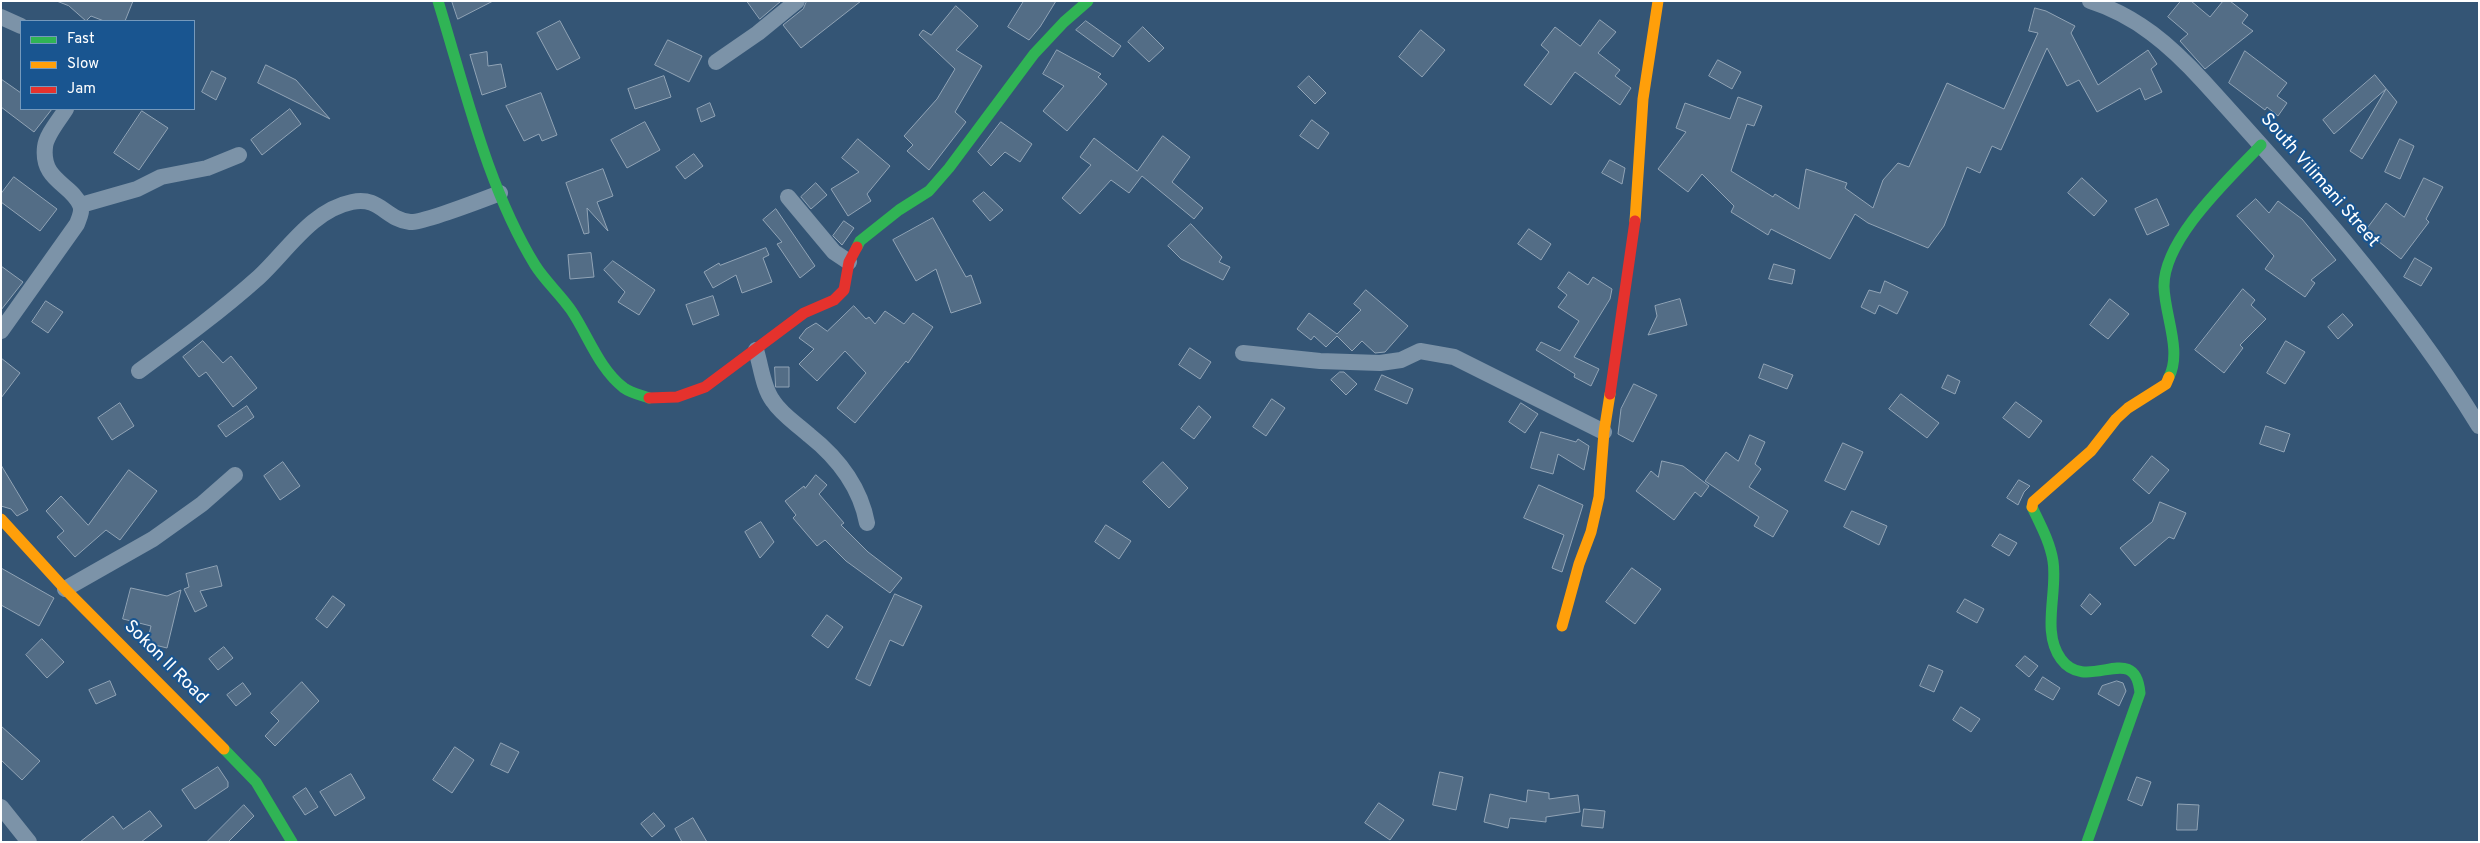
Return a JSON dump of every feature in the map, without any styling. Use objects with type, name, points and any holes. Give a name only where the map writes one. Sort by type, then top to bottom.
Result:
[{"type":"street","points":[[438,1],[479,134],[500,193],[536,268],[570,309],[610,375],[626,388],[650,398],[678,397],[705,387],[804,313],[834,300],[844,290],[849,262],[860,241],[887,218],[929,191],[1034,54],[1064,22],[1088,1]]},
{"type":"street","points":[[716,62],[758,33],[797,1]]},
{"type":"street","points":[[1562,626],[1579,564],[1591,532],[1599,497],[1604,432],[1630,266],[1643,99],[1658,1]]},
{"type":"street","name":"South Vilimani Street","points":[[2090,1],[2128,16],[2184,60],[2360,257],[2444,370],[2479,426]]},
{"type":"street","points":[[1,17],[20,26]]},
{"type":"street","points":[[1,331],[77,224],[81,214],[81,205],[59,183],[45,164],[44,145],[65,110]]},
{"type":"street","points":[[2087,842],[2140,693],[2140,684],[2135,676],[2124,667],[2116,667],[2099,673],[2087,672],[2067,666],[2056,651],[2052,632],[2054,567],[2052,552],[2032,507],[2033,502],[2091,451],[2116,419],[2128,408],[2166,384],[2175,365],[2164,277],[2170,256],[2224,185],[2261,145]]},
{"type":"street","points":[[81,205],[137,189],[161,177],[207,168],[239,155]]},
{"type":"street","points":[[140,371],[217,312],[260,276],[313,222],[333,208],[353,201],[372,201],[395,219],[412,222],[500,193]]},
{"type":"street","points":[[788,197],[834,252],[849,262]]},
{"type":"street","points":[[756,350],[771,400],[782,413],[832,456],[852,481],[863,503],[867,523]]},
{"type":"street","points":[[1243,352],[1320,362],[1380,363],[1401,360],[1420,351],[1436,352],[1454,357],[1604,432]]},
{"type":"street","points":[[65,589],[153,539],[202,504],[235,475]]},
{"type":"street","name":"Sokon II Road","points":[[1,519],[65,589],[152,673],[256,782],[292,842]]},
{"type":"street","points":[[1,807],[28,842]]},
{"type":"building","points":[[57,1],[133,1],[125,20],[101,20],[91,16],[85,20],[69,6]]},
{"type":"building","points":[[452,1],[493,1],[458,19]]},
{"type":"building","points":[[747,1],[781,1],[760,19]]},
{"type":"building","points":[[807,1],[861,1],[801,48],[783,25],[803,9]]},
{"type":"building","points":[[1024,1],[1056,1],[1040,27],[1029,40],[1008,27]]},
{"type":"building","points":[[2181,1],[2191,1],[2210,17],[2223,1],[2230,1],[2248,15],[2242,23],[2253,31],[2205,69],[2180,41],[2188,34],[2168,17]]},
{"type":"building","points":[[956,6],[978,26],[956,50],[982,66],[955,112],[966,122],[929,170],[907,151],[913,145],[904,136],[937,99],[955,69],[919,35],[923,30],[931,35]]},
{"type":"building","points":[[2035,8],[2046,11],[2075,26],[2071,33],[2098,85],[2148,50],[2157,64],[2151,69],[2162,92],[2145,100],[2140,88],[2097,112],[2079,80],[2067,86],[2047,48],[2001,150],[1992,146],[1980,173],[1967,167],[1944,226],[1928,248],[1868,223],[1855,214],[1830,259],[1771,229],[1768,235],[1731,212],[1734,206],[1702,174],[1688,192],[1658,169],[1686,132],[1676,128],[1685,103],[1730,119],[1738,97],[1762,106],[1754,126],[1747,124],[1731,171],[1773,197],[1775,194],[1799,209],[1806,169],[1847,183],[1845,188],[1873,208],[1883,180],[1898,163],[1909,167],[1947,83],[2004,109],[2038,33],[2029,31]]},
{"type":"building","points":[[1600,20],[1616,32],[1598,53],[1620,70],[1615,76],[1631,88],[1620,105],[1575,72],[1551,105],[1524,85],[1549,52],[1541,45],[1555,27],[1580,46]]},
{"type":"building","points":[[560,21],[580,58],[557,70],[537,33]]},
{"type":"building","points":[[1086,21],[1121,46],[1113,57],[1076,30]]},
{"type":"building","points":[[1143,27],[1164,48],[1149,62],[1128,42]]},
{"type":"building","points":[[1421,30],[1445,50],[1422,77],[1399,57]]},
{"type":"building","points":[[668,40],[702,56],[689,82],[655,65]]},
{"type":"building","points":[[1057,50],[1101,74],[1098,77],[1107,84],[1067,131],[1043,111],[1064,86],[1043,74]]},
{"type":"building","points":[[2245,51],[2287,83],[2277,96],[2287,103],[2278,116],[2267,107],[2265,110],[2229,83]]},
{"type":"building","points":[[487,52],[488,66],[501,64],[506,87],[482,95],[470,55]]},
{"type":"building","points":[[1718,60],[1741,72],[1732,89],[1709,76]]},
{"type":"building","points":[[266,65],[296,80],[330,119],[258,83]]},
{"type":"building","points":[[212,71],[226,78],[216,100],[202,92]]},
{"type":"building","points":[[2375,75],[2397,102],[2362,159],[2350,151],[2386,89],[2334,134],[2323,120]]},
{"type":"building","points":[[664,76],[671,97],[635,109],[628,89]]},
{"type":"building","points":[[1309,76],[1326,93],[1315,104],[1298,87]]},
{"type":"building","points":[[1,79],[20,92],[20,110],[51,110],[34,132],[1,107]]},
{"type":"building","points":[[541,93],[557,135],[542,141],[539,134],[524,141],[506,106]]},
{"type":"building","points":[[710,103],[715,116],[701,122],[697,109]]},
{"type":"building","points":[[290,109],[301,124],[262,155],[251,140]]},
{"type":"building","points":[[142,111],[168,128],[139,170],[114,153]]},
{"type":"building","points":[[1312,120],[1329,133],[1318,149],[1300,136]]},
{"type":"building","points":[[645,122],[660,150],[627,168],[611,140]]},
{"type":"building","points":[[1001,122],[1032,144],[1020,162],[1005,152],[991,166],[978,152]]},
{"type":"building","points":[[1163,136],[1190,157],[1172,182],[1203,208],[1194,219],[1142,176],[1129,193],[1111,180],[1080,214],[1062,198],[1091,165],[1080,157],[1094,138],[1137,171]]},
{"type":"building","points":[[858,139],[890,166],[867,194],[871,201],[848,216],[831,189],[859,172],[842,158]]},
{"type":"building","points":[[2400,139],[2414,146],[2400,179],[2385,172]]},
{"type":"building","points":[[694,154],[703,166],[685,179],[676,167]]},
{"type":"building","points":[[1610,160],[1625,168],[1622,184],[1602,173]]},
{"type":"building","points":[[603,169],[613,196],[597,202],[608,231],[587,208],[589,233],[584,234],[566,183]]},
{"type":"building","points":[[14,177],[57,209],[40,231],[1,202],[1,194]]},
{"type":"building","points":[[2082,178],[2107,201],[2094,216],[2068,193]]},
{"type":"building","points":[[2424,178],[2443,187],[2426,219],[2429,222],[2401,259],[2365,231],[2386,203],[2404,217]]},
{"type":"building","points":[[816,183],[827,195],[811,209],[801,197]]},
{"type":"building","points":[[984,192],[1003,210],[990,221],[973,201]]},
{"type":"building","points":[[2157,199],[2169,225],[2147,235],[2135,209]]},
{"type":"building","points":[[2256,199],[2269,213],[2278,201],[2302,219],[2336,260],[2311,280],[2315,283],[2305,297],[2265,269],[2274,256],[2237,216]]},
{"type":"building","points":[[776,209],[815,266],[800,278],[777,244],[782,242],[763,220]]},
{"type":"building","points":[[933,218],[966,277],[971,275],[981,303],[951,313],[936,269],[916,281],[893,240]]},
{"type":"building","points":[[844,221],[854,228],[842,245],[833,236]]},
{"type":"building","points":[[1191,224],[1222,257],[1219,262],[1230,267],[1223,280],[1181,259],[1168,246]]},
{"type":"building","points":[[1529,229],[1551,244],[1541,260],[1518,244]]},
{"type":"building","points":[[766,248],[769,255],[763,258],[772,282],[742,293],[736,275],[713,288],[704,272],[719,263],[720,265]]},
{"type":"building","points":[[591,253],[594,277],[570,279],[568,255]]},
{"type":"building","points":[[2415,258],[2432,268],[2421,286],[2404,277]]},
{"type":"building","points":[[613,261],[655,290],[639,315],[618,302],[625,292],[604,270]]},
{"type":"building","points":[[1774,264],[1795,270],[1792,284],[1769,279]]},
{"type":"building","points":[[1,266],[23,282],[1,310]]},
{"type":"building","points":[[1569,272],[1588,285],[1593,277],[1612,289],[1610,299],[1574,357],[1599,369],[1591,386],[1574,377],[1575,374],[1536,350],[1541,342],[1560,351],[1579,321],[1558,307],[1567,295],[1558,288]]},
{"type":"building","points":[[1885,281],[1908,292],[1897,314],[1879,305],[1875,314],[1861,307],[1869,290],[1880,293]]},
{"type":"building","points":[[2243,289],[2255,300],[2251,305],[2266,319],[2240,345],[2243,348],[2224,373],[2195,350]]},
{"type":"building","points":[[1366,290],[1408,326],[1385,352],[1375,353],[1362,341],[1352,351],[1337,336],[1326,347],[1314,336],[1311,340],[1297,329],[1309,313],[1337,334],[1361,310],[1354,304]]},
{"type":"building","points":[[713,296],[719,315],[693,325],[686,305]]},
{"type":"building","points":[[1680,299],[1687,325],[1648,335],[1657,316],[1655,306]]},
{"type":"building","points":[[2110,299],[2129,314],[2108,339],[2090,325]]},
{"type":"building","points":[[46,301],[63,312],[48,333],[32,322]]},
{"type":"building","points":[[854,306],[866,319],[869,317],[875,324],[885,311],[904,324],[913,313],[933,327],[908,363],[906,361],[855,423],[837,408],[866,373],[845,351],[817,381],[799,364],[814,349],[799,338],[806,329],[816,323],[827,331]]},
{"type":"building","points":[[2343,314],[2353,325],[2338,339],[2328,327]]},
{"type":"building","points":[[203,341],[223,363],[231,356],[257,388],[233,407],[206,372],[199,377],[183,357]]},
{"type":"building","points":[[2286,341],[2305,352],[2285,384],[2267,373]]},
{"type":"building","points":[[1190,348],[1211,362],[1200,379],[1179,365]]},
{"type":"building","points":[[1,358],[20,373],[1,398]]},
{"type":"building","points":[[1764,364],[1793,375],[1787,389],[1759,378]]},
{"type":"building","points":[[775,367],[789,367],[789,387],[776,387]]},
{"type":"building","points":[[1340,372],[1344,372],[1357,384],[1346,395],[1331,380]]},
{"type":"building","points":[[1382,375],[1413,389],[1407,404],[1375,390]]},
{"type":"building","points":[[1948,375],[1960,381],[1955,394],[1942,388]]},
{"type":"building","points":[[1634,384],[1657,395],[1633,442],[1618,434],[1621,409]]},
{"type":"building","points":[[1901,394],[1939,423],[1927,438],[1889,409]]},
{"type":"building","points":[[1272,399],[1285,408],[1266,436],[1253,427]]},
{"type":"building","points":[[2016,402],[2042,421],[2029,438],[2003,418]]},
{"type":"building","points":[[120,403],[134,426],[112,440],[98,418]]},
{"type":"building","points":[[1521,403],[1538,414],[1525,433],[1509,422]]},
{"type":"building","points":[[247,406],[254,417],[226,437],[218,426]]},
{"type":"building","points":[[1199,406],[1211,417],[1194,439],[1181,429]]},
{"type":"building","points":[[2266,426],[2290,434],[2284,452],[2260,444]]},
{"type":"building","points":[[1541,432],[1576,442],[1578,439],[1589,446],[1584,470],[1558,454],[1553,474],[1531,468]]},
{"type":"building","points":[[1750,435],[1765,442],[1755,464],[1761,469],[1749,487],[1788,511],[1773,537],[1754,526],[1759,517],[1705,481],[1726,452],[1738,461]]},
{"type":"building","points":[[1843,443],[1863,452],[1845,490],[1825,481]]},
{"type":"building","points":[[2152,456],[2169,470],[2149,494],[2133,480]]},
{"type":"building","points":[[1662,461],[1683,466],[1709,486],[1701,497],[1695,492],[1674,520],[1636,491],[1651,471],[1658,477]]},
{"type":"building","points":[[283,462],[300,486],[280,500],[264,476]]},
{"type":"building","points":[[1163,462],[1188,488],[1169,508],[1143,482]]},
{"type":"building","points":[[1,465],[28,510],[17,516],[11,509],[1,506]]},
{"type":"building","points":[[129,470],[157,491],[120,540],[106,530],[75,557],[57,537],[64,531],[46,511],[61,496],[88,525]]},
{"type":"building","points":[[816,475],[827,485],[819,494],[844,523],[841,525],[868,552],[902,578],[890,593],[846,561],[825,540],[817,546],[793,518],[796,515],[785,501],[804,486],[805,488]]},
{"type":"building","points":[[2019,480],[2030,486],[2024,492],[2018,505],[2007,498]]},
{"type":"building","points":[[1539,485],[1583,505],[1562,572],[1552,568],[1564,535],[1524,518]]},
{"type":"building","points":[[2160,502],[2186,513],[2174,539],[2169,537],[2135,566],[2120,548],[2152,522]]},
{"type":"building","points":[[1852,511],[1887,526],[1879,545],[1844,527]]},
{"type":"building","points":[[761,522],[774,542],[760,558],[745,532]]},
{"type":"building","points":[[1106,525],[1131,541],[1119,559],[1095,542]]},
{"type":"building","points":[[2000,534],[2017,543],[2009,556],[1992,546]]},
{"type":"building","points":[[217,566],[222,586],[200,591],[207,606],[195,612],[184,589],[189,587],[186,574]]},
{"type":"building","points":[[1,568],[54,598],[39,626],[1,605]]},
{"type":"building","points":[[1632,568],[1661,589],[1635,624],[1606,602]]},
{"type":"building","points":[[131,588],[167,596],[181,590],[167,648],[147,643],[151,626],[123,619]]},
{"type":"building","points":[[895,594],[922,606],[903,646],[890,640],[870,686],[856,679]]},
{"type":"building","points":[[2090,594],[2101,604],[2091,615],[2081,606]]},
{"type":"building","points":[[333,596],[345,605],[327,628],[316,619]]},
{"type":"building","points":[[1965,599],[1984,609],[1977,623],[1957,612]]},
{"type":"building","points":[[827,615],[843,627],[828,648],[812,636]]},
{"type":"building","points":[[42,639],[64,662],[47,678],[26,655]]},
{"type":"building","points":[[224,647],[233,658],[218,670],[209,659]]},
{"type":"building","points":[[2025,656],[2038,666],[2029,677],[2016,666]]},
{"type":"building","points":[[1929,665],[1943,671],[1934,692],[1920,686]]},
{"type":"building","points":[[2043,677],[2060,688],[2053,700],[2035,690]]},
{"type":"building","points":[[110,681],[116,695],[96,704],[89,690]]},
{"type":"building","points":[[2117,681],[2123,683],[2126,691],[2119,706],[2098,694],[2102,686]]},
{"type":"building","points":[[302,682],[319,701],[275,746],[265,736],[279,721],[271,713]]},
{"type":"building","points":[[243,683],[251,694],[236,706],[227,695]]},
{"type":"building","points":[[1961,707],[1980,719],[1971,732],[1953,720]]},
{"type":"building","points":[[1,726],[40,761],[22,780],[1,760]]},
{"type":"building","points":[[501,743],[519,752],[508,773],[491,765]]},
{"type":"building","points":[[455,747],[474,760],[452,793],[433,780]]},
{"type":"building","points":[[218,767],[228,782],[228,787],[195,809],[182,790]]},
{"type":"building","points":[[1440,772],[1463,777],[1456,810],[1433,805]]},
{"type":"building","points":[[351,774],[365,798],[335,816],[320,792]]},
{"type":"building","points":[[2137,777],[2151,782],[2142,806],[2128,800]]},
{"type":"building","points":[[306,788],[318,807],[305,815],[293,797]]},
{"type":"building","points":[[1528,790],[1549,793],[1549,799],[1578,795],[1580,812],[1546,817],[1546,822],[1510,818],[1508,828],[1484,822],[1490,794],[1526,802]]},
{"type":"building","points":[[1379,803],[1404,820],[1390,840],[1365,823]]},
{"type":"building","points":[[2178,804],[2199,805],[2197,830],[2177,830]]},
{"type":"building","points":[[244,805],[254,816],[228,842],[207,842]]},
{"type":"building","points":[[1584,809],[1605,811],[1603,828],[1582,826]]},
{"type":"building","points":[[150,811],[162,826],[141,842],[80,842],[113,816],[123,829]]},
{"type":"building","points":[[654,813],[665,826],[652,837],[641,824]]},
{"type":"building","points":[[693,818],[707,842],[682,842],[675,829]]},
{"type":"traffic: fast","points":[[438,1],[490,170],[518,235],[539,271],[571,310],[594,351],[615,380],[633,393],[649,398]]},
{"type":"traffic: fast","points":[[857,247],[860,241],[899,210],[929,191],[949,168],[1034,54],[1064,22],[1088,1]]},
{"type":"traffic: fast","points":[[2169,377],[2173,367],[2174,356],[2164,287],[2167,268],[2174,249],[2200,210],[2261,145]]},
{"type":"traffic: fast","points":[[2032,507],[2052,554],[2054,573],[2052,637],[2061,659],[2072,669],[2084,672],[2120,668],[2129,670],[2136,678],[2140,693],[2087,842]]},
{"type":"traffic: fast","points":[[224,749],[256,782],[292,842]]},
{"type":"traffic: slow","points":[[1635,221],[1643,99],[1658,1]]},
{"type":"traffic: slow","points":[[2032,507],[2033,502],[2091,451],[2116,419],[2128,408],[2166,384],[2169,377]]},
{"type":"traffic: slow","points":[[1562,626],[1579,564],[1591,532],[1599,497],[1604,432],[1610,394]]},
{"type":"traffic: slow","points":[[1,519],[65,589],[224,749]]},
{"type":"traffic: jam","points":[[1610,394],[1635,221]]},
{"type":"traffic: jam","points":[[649,398],[677,397],[705,387],[804,313],[834,300],[844,290],[849,262],[857,247]]}]
